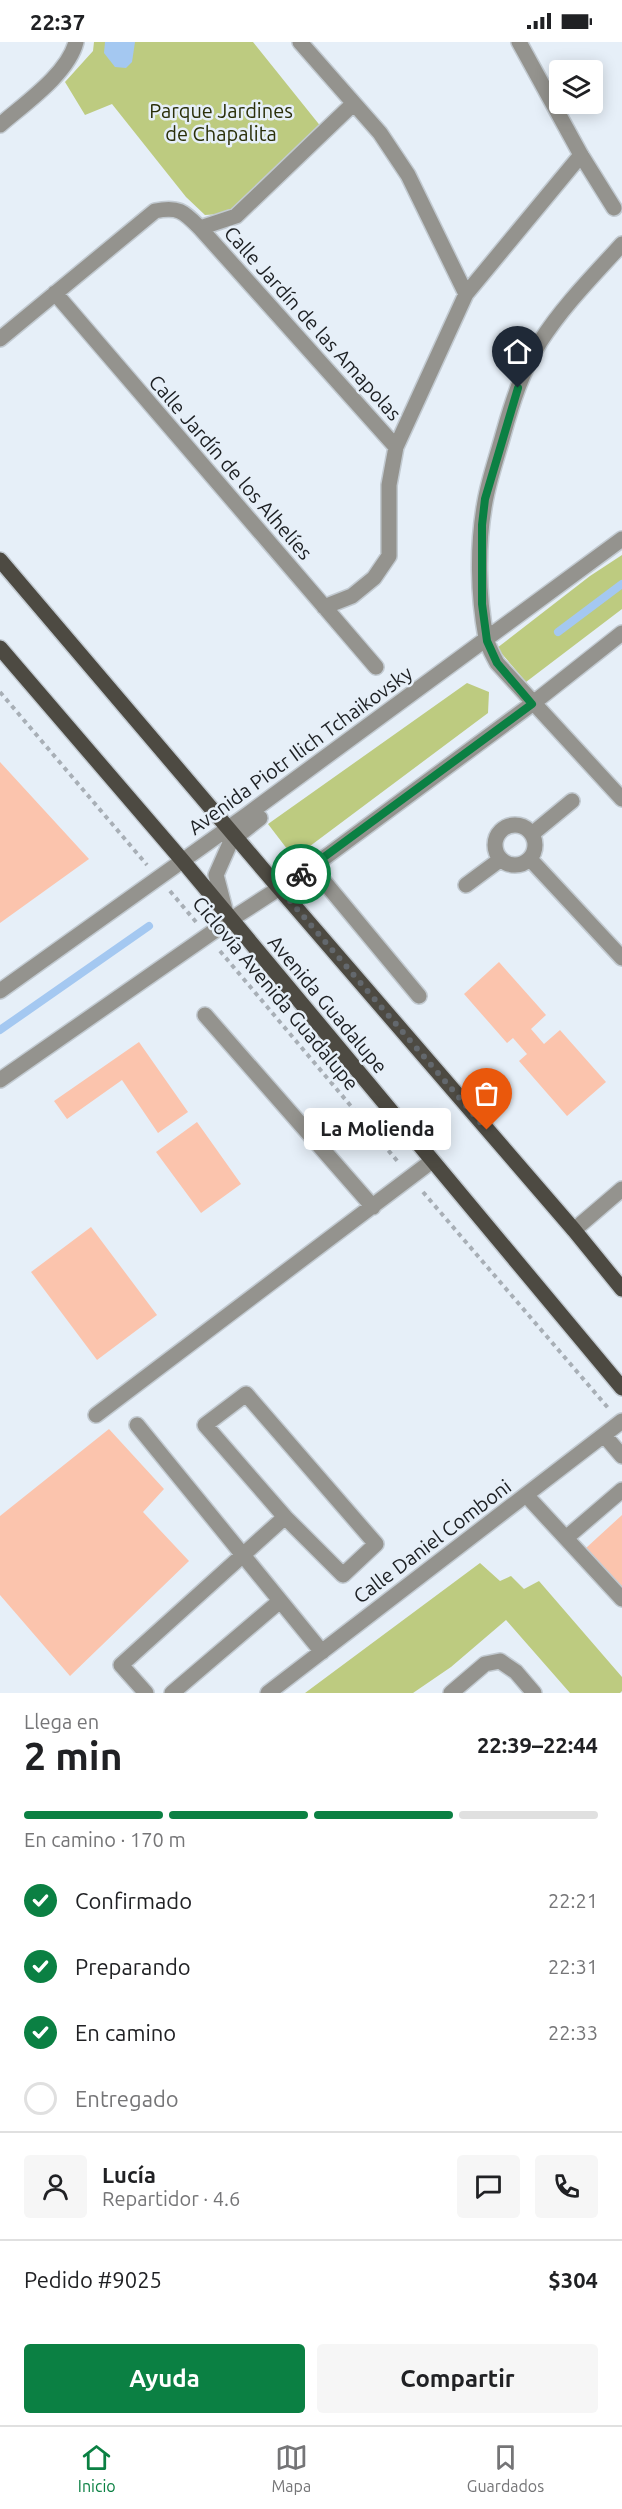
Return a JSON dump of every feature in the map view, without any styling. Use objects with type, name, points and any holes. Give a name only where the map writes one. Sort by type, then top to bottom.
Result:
[{"type":"main road","name":"Avenida Guadalupe","points":[[0,560],[622,1289]]},
{"type":"main road","name":"Avenida Guadalupe","points":[[0,648],[182,860],[622,1388]]},
{"type":"street","points":[[0,125],[54,78],[74,52],[76,42]]},
{"type":"street","points":[[300,42],[380,133],[408,175],[466,294]]},
{"type":"street","points":[[519,42],[581,155],[614,208]]},
{"type":"street","points":[[200,228],[236,216],[354,104]]},
{"type":"street","points":[[324,607],[352,596],[374,578],[389,556],[389,485],[396,447],[466,294],[581,155]]},
{"type":"street","name":"Calle Jardín de las Amapolas","points":[[0,339],[155,211],[170,208],[185,213],[200,228],[396,447]]},
{"type":"street","points":[[622,244],[564,308],[546,334],[524,374],[513,402],[485,499],[482,525],[482,604],[487,641],[497,663],[532,704],[622,799]]},
{"type":"street","name":"Calle Jardín de los Alhelíes","points":[[55,293],[375,667]]},
{"type":"street","name":"Avenida Piotr Ilich Tchaikovsky","points":[[0,991],[182,860],[231,832],[302,775],[487,641],[622,539]]},
{"type":"street","points":[[0,1080],[229,918],[312,867],[532,704],[622,633]]},
{"type":"street","points":[[532,834],[572,801]]},
{"type":"street","points":[[515,825],[528,829],[536,847],[530,859],[519,865],[513,865],[501,859],[495,847],[496,840],[503,829],[515,825]]},
{"type":"street","points":[[229,918],[216,875],[231,832]]},
{"type":"street","points":[[466,885],[501,859]]},
{"type":"street","points":[[530,859],[622,958]]},
{"type":"street","points":[[312,867],[419,996]]},
{"type":"street","points":[[205,1015],[373,1207]]},
{"type":"street","points":[[96,1415],[432,1161]]},
{"type":"street","points":[[574,1230],[622,1190]]},
{"type":"street","points":[[246,1394],[375,1544],[343,1575],[285,1516],[205,1425],[246,1394]]},
{"type":"street","name":"Calle Daniel Comboni","points":[[268,1693],[604,1436],[618,1418]]},
{"type":"street","points":[[137,1425],[322,1652]]},
{"type":"street","points":[[604,1436],[622,1456]]},
{"type":"street","points":[[566,1538],[622,1490]]},
{"type":"street","points":[[526,1495],[622,1599]]},
{"type":"street","points":[[146,1693],[121,1665],[285,1516]]},
{"type":"street","points":[[172,1693],[280,1600]]},
{"type":"street","points":[[451,1693],[485,1664],[500,1661],[516,1672],[534,1693]]},
{"type":"path","points":[[0,692],[153,872]]},
{"type":"path","name":"Ciclovía Avenida Guadalupe","points":[[168,890],[199,926]]},
{"type":"path","name":"Ciclovía Avenida Guadalupe","points":[[214,944],[405,1170]]},
{"type":"path","points":[[420,1188],[618,1418]]},
{"type":"green space","name":"Parque Jardines de Chapalita","points":[[94,42],[253,42],[322,128],[235,213],[205,215],[186,197],[112,104],[85,115],[65,82],[93,51]]},
{"type":"green space","points":[[622,555],[622,609],[526,682],[497,648],[590,576]]},
{"type":"green space","points":[[467,683],[489,692],[488,713],[294,858],[268,824]]},
{"type":"green space","points":[[480,1563],[500,1581],[511,1576],[524,1589],[539,1581],[622,1677],[622,1691],[620,1693],[570,1693],[506,1620],[451,1667],[413,1693],[305,1693]]},
{"type":"water","points":[[105,42],[135,42],[132,62],[126,68],[115,67],[104,53]]},
{"type":"building","points":[[0,762],[89,859],[0,923]]},
{"type":"building","points":[[499,962],[546,1015],[531,1029],[544,1044],[560,1030],[606,1082],[567,1116],[519,1061],[527,1054],[513,1038],[507,1043],[464,994]]},
{"type":"building","points":[[139,1042],[188,1112],[158,1133],[122,1080],[67,1119],[54,1101]]},
{"type":"building","points":[[197,1122],[241,1184],[201,1213],[156,1152]]},
{"type":"building","points":[[91,1227],[157,1315],[97,1360],[31,1272]]},
{"type":"building","points":[[109,1429],[164,1489],[143,1512],[189,1561],[70,1676],[0,1595],[0,1516]]},
{"type":"building","points":[[622,1515],[622,1588],[586,1548]]},
{"type":"waterway","points":[[558,632],[622,584]]},
{"type":"waterway","points":[[0,1030],[149,926]]},
{"type":"way so far","points":[[301,874],[279,888],[487,1130]]},
{"type":"place","name":"La Molienda","points":[[487,1130]]},
{"type":"route","points":[[301,874],[532,704],[497,663],[487,641],[482,604],[481,555],[485,499],[518,388]]}]
